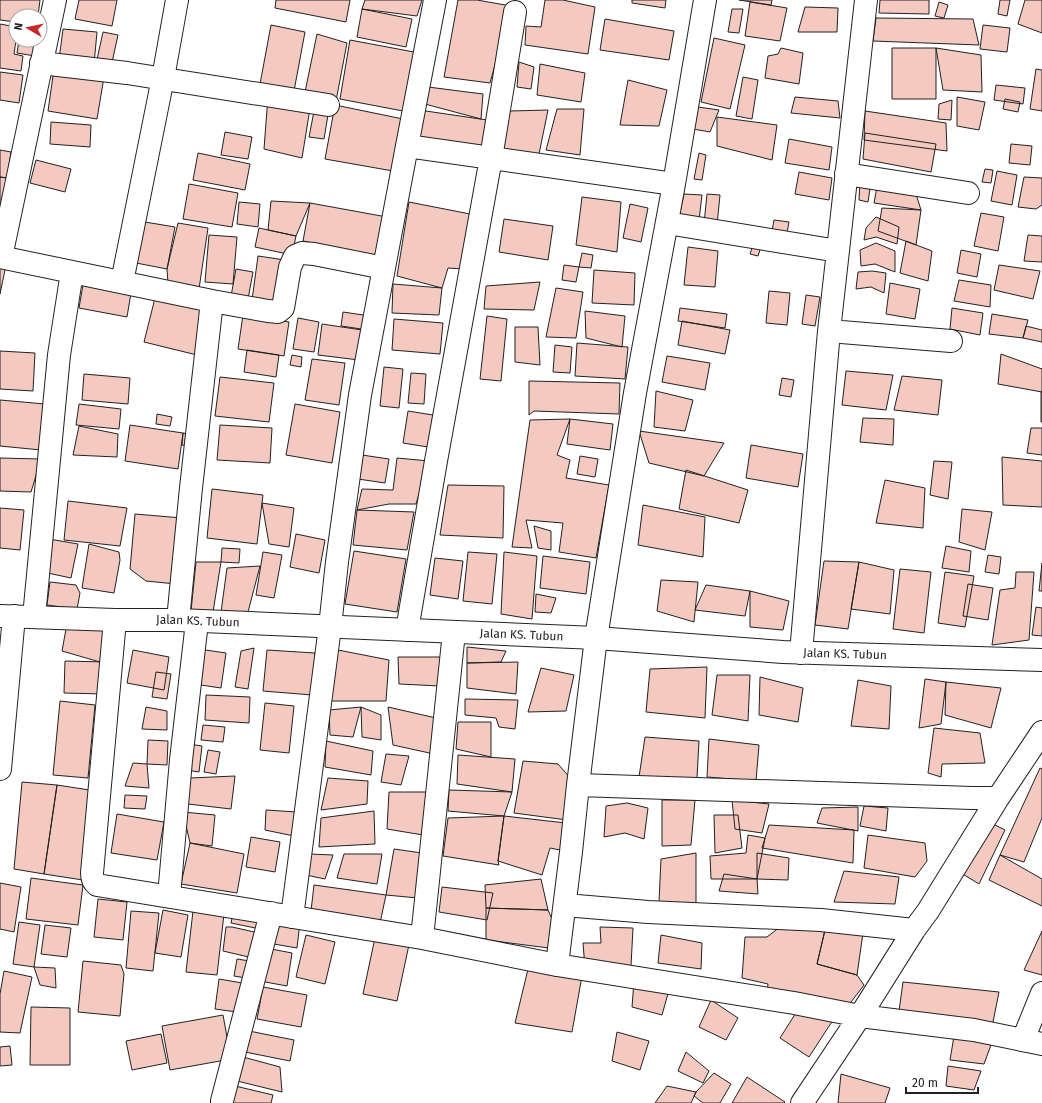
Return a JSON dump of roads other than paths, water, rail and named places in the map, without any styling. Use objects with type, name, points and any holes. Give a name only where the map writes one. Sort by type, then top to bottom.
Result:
[{"type":"street","points":[[55,0],[0,257],[268,312],[278,312],[283,308],[290,267],[295,256],[302,253],[384,268]]},
{"type":"street","points":[[122,282],[177,0]]},
{"type":"street","points":[[292,917],[330,627],[336,562],[360,395],[435,0]]},
{"type":"street","points":[[557,965],[596,638],[635,393],[674,184],[704,0]]},
{"type":"street","points":[[801,653],[830,331],[866,0]]},
{"type":"street","points":[[407,630],[491,158],[515,12]]},
{"type":"street","points":[[41,63],[163,78],[328,105]]},
{"type":"street","points":[[407,146],[674,184]]},
{"type":"street","points":[[846,174],[968,193]]},
{"type":"street","points":[[667,223],[838,252]]},
{"type":"street","points":[[0,769],[16,616],[72,272]]},
{"type":"street","points":[[169,896],[181,760],[191,488],[212,301]]},
{"type":"street","points":[[830,331],[951,341]]},
{"type":"street","name":"Jalan KS. Tubun","points":[[16,616],[187,621],[596,638],[801,653],[1042,660]]},
{"type":"street","points":[[115,620],[92,873],[94,883],[98,885],[422,938],[557,965],[794,1003],[860,1016],[974,1030],[1032,1042],[1042,993]]},
{"type":"street","points":[[422,938],[454,632]]},
{"type":"street","points":[[802,1103],[860,1016],[914,930],[928,911],[998,798],[1042,732]]},
{"type":"street","points":[[578,785],[998,798]]},
{"type":"street","points":[[565,905],[648,912],[821,920],[914,930]]},
{"type":"street","points":[[222,1102],[271,913]]}]
